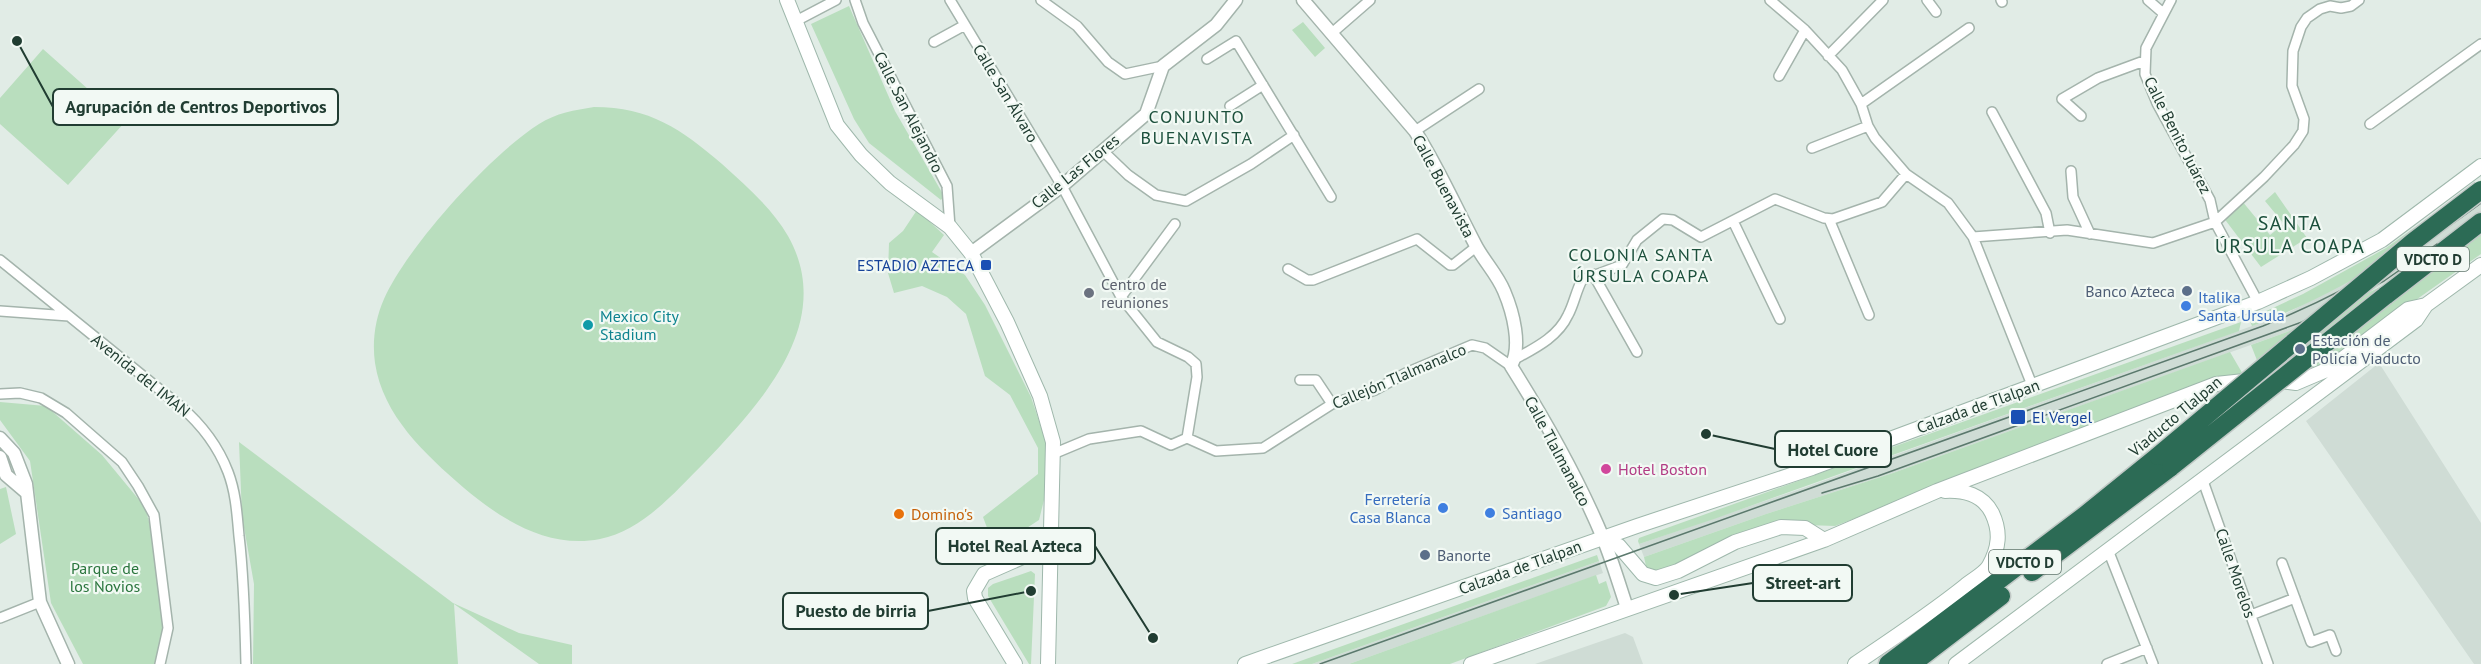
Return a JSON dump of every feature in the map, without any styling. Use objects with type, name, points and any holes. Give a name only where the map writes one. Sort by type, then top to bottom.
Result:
[{"type":"highway","name":"Viaducto Tlalpan","points":[[1912,664],[2164,461],[2413,242],[2481,190]]},
{"type":"highway","name":"Viaducto Tlalpan","points":[[1888,664],[2085,516],[2164,461],[2481,222]]},
{"type":"main road","points":[[787,0],[837,125],[861,154],[890,183],[950,227],[971,253],[1040,396],[1051,431],[1053,454],[1051,661]]},
{"type":"main road","name":"Calzada de Tlalpan","points":[[1245,664],[1603,538],[1812,468],[2258,302],[2311,278],[2382,240],[2481,166]]},
{"type":"main road","points":[[1956,664],[2203,482],[2416,320],[2426,305],[2481,265]]},
{"type":"main road","points":[[1471,664],[1824,540],[1937,491],[2216,384],[2263,379],[2296,383],[2329,369],[2408,309],[2426,305]]},
{"type":"main road","points":[[1855,664],[1946,601],[1988,568],[1992,560],[1999,539],[1990,511],[1982,500],[1972,494],[1956,490],[1937,491]]},
{"type":"main road","points":[[1603,538],[1619,546],[1643,574],[1656,578],[1678,571],[1735,542],[1781,527],[1805,528],[1824,540]]},
{"type":"main road","points":[[1015,664],[975,598],[974,591],[984,574],[1052,544]]},
{"type":"street","points":[[796,21],[836,0]]},
{"type":"street","name":"Calle San Alejandro","points":[[855,0],[863,24],[947,186],[950,227]]},
{"type":"street","name":"Calle San Álvaro","points":[[950,0],[1062,186],[1121,297],[1157,342],[1188,357],[1196,364],[1197,377],[1187,438]]},
{"type":"street","points":[[1041,0],[1077,26],[1108,62],[1125,74],[1163,66],[1216,26],[1236,0]]},
{"type":"street","name":"Calle Buenavista","points":[[1303,0],[1415,131],[1426,148],[1476,247],[1503,288],[1515,337],[1513,363]]},
{"type":"street","points":[[1332,33],[1370,0]]},
{"type":"street","points":[[1770,0],[1805,30],[1851,84],[1875,138],[1906,174],[1948,203],[1974,237],[2032,385]]},
{"type":"street","points":[[1828,56],[1883,0]]},
{"type":"street","points":[[1927,0],[1935,12]]},
{"type":"street","points":[[2148,0],[2163,14]]},
{"type":"street","name":"Calle Benito Juárez","points":[[2171,0],[2146,48],[2145,74],[2157,103],[2210,200],[2215,222],[2258,302]]},
{"type":"street","points":[[1974,237],[2067,230],[2153,243],[2215,222],[2264,177],[2294,145],[2303,131],[2304,119],[2292,86],[2293,51],[2301,27],[2307,18],[2320,9],[2330,6],[2341,8],[2351,6],[2359,0]]},
{"type":"street","points":[[934,42],[965,25]]},
{"type":"street","points":[[1861,104],[1969,28]]},
{"type":"street","points":[[1779,76],[1805,30]]},
{"type":"street","points":[[1207,59],[1236,41],[1331,197]]},
{"type":"street","points":[[2370,124],[2481,44]]},
{"type":"street","points":[[2082,116],[2062,99],[2098,78],[2144,61]]},
{"type":"street","name":"Calle Las Flores","points":[[971,253],[1062,186],[1146,114],[1163,66]]},
{"type":"street","points":[[1230,106],[1263,85]]},
{"type":"street","points":[[1415,131],[1479,89]]},
{"type":"street","points":[[1992,112],[2046,213],[2050,233]]},
{"type":"street","points":[[1812,148],[1868,126]]},
{"type":"street","points":[[1103,151],[1128,175],[1156,195],[1186,201],[1251,164],[1294,135]]},
{"type":"street","points":[[2071,171],[2073,197],[2090,234]]},
{"type":"street","points":[[1513,363],[1555,333],[1567,318],[1580,284],[1593,274],[1623,265],[1637,240],[1663,219],[1673,220],[1701,237],[1775,200],[1829,219],[1882,202],[1906,174]]},
{"type":"street","points":[[1829,219],[1869,315]]},
{"type":"street","points":[[1733,221],[1780,318]]},
{"type":"street","points":[[1121,297],[1175,224]]},
{"type":"street","points":[[1288,268],[1307,280],[1313,280],[1417,239],[1453,265],[1476,247]]},
{"type":"street","name":"Avenida del IMAN","points":[[0,260],[193,417],[219,455],[228,473],[235,497],[244,581],[246,664]]},
{"type":"street","points":[[1593,274],[1637,352]]},
{"type":"street","points":[[0,311],[69,316]]},
{"type":"street","name":"Callejón Tlalmanalco","points":[[1053,454],[1089,439],[1141,431],[1171,445],[1187,438],[1216,451],[1263,448],[1332,404],[1374,390],[1406,373],[1472,345],[1485,348],[1513,363]]},
{"type":"street","name":"Calle Tlalmanalco","points":[[1513,363],[1603,538],[1627,608]]},
{"type":"street","points":[[1300,380],[1316,380],[1332,404]]},
{"type":"street","points":[[0,394],[20,393],[41,398],[66,413],[122,462],[138,486],[154,515],[168,628],[160,664]]},
{"type":"street","points":[[0,438],[14,453],[26,484],[40,602],[68,664]]},
{"type":"street","points":[[0,457],[6,475],[27,493]]},
{"type":"street","name":"Calle Morelos","points":[[2203,482],[2268,664]]},
{"type":"street","points":[[2108,550],[2153,664]]},
{"type":"street","points":[[2282,563],[2311,642],[2330,635],[2336,651]]},
{"type":"street","points":[[2251,615],[2295,598]]},
{"type":"street","points":[[0,618],[40,602]]},
{"type":"street","points":[[2107,664],[2147,648]]},
{"type":"shaded area","points":[[2481,199],[2481,216],[2410,268],[2354,301],[2287,332],[1893,473],[1644,557],[1639,544],[1806,487],[2285,314],[2391,259]]},
{"type":"shaded area","points":[[2379,363],[2481,523],[2481,664],[2474,664],[2306,421]]},
{"type":"shaded area","points":[[1599,561],[1603,573],[1349,664],[1312,664]]},
{"type":"shaded area","points":[[1625,633],[1633,637],[1643,664],[1535,664]]},
{"type":"green space","points":[[849,6],[895,111],[944,196],[941,200],[869,143],[854,119],[811,24]]},
{"type":"green space","points":[[1303,22],[1325,48],[1315,57],[1292,30]]},
{"type":"green space","points":[[43,49],[125,122],[68,185],[0,124],[0,98]]},
{"type":"green space","name":"Mexico City Stadium","points":[[594,107],[632,111],[664,122],[693,140],[740,180],[766,206],[788,236],[801,268],[803,300],[798,330],[785,360],[768,388],[726,440],[669,498],[644,519],[615,535],[581,541],[544,536],[510,521],[479,500],[435,462],[396,417],[380,382],[374,347],[378,314],[395,278],[430,229],[474,179],[519,138],[545,120]]},
{"type":"green space","points":[[2481,180],[2481,199],[2426,235],[2342,286],[2252,326],[2249,319],[2303,294],[2386,248]]},
{"type":"green space","points":[[2275,192],[2307,238],[2261,267],[2223,217],[2242,201],[2270,235],[2284,224],[2265,201]]},
{"type":"green space","points":[[917,210],[944,235],[932,252],[965,275],[985,305],[1031,397],[1045,439],[1046,492],[1039,520],[999,546],[989,533],[983,517],[1038,474],[1038,448],[1010,395],[985,376],[966,314],[947,297],[922,286],[894,293],[888,273],[889,243],[903,231]]},
{"type":"green space","points":[[2481,233],[2481,254],[2316,369],[2291,376],[2280,357],[2260,368],[2251,345],[2287,332],[2380,287],[2390,301]]},
{"type":"green space","points":[[2241,322],[2239,331],[1639,544],[1639,538]]},
{"type":"green space","points":[[2230,352],[2244,376],[2222,377],[1835,526],[1807,525],[1679,566],[1653,572],[1644,568],[1646,566],[1644,557],[1893,473]]},
{"type":"green space","name":"Parque de los Novios","points":[[0,402],[46,406],[102,455],[145,507],[162,570],[162,640],[155,664],[83,664],[51,603],[30,461],[0,420]]},
{"type":"green space","points":[[239,442],[453,603],[519,633],[572,645],[572,664],[539,664],[454,604],[458,664],[253,664],[254,584],[242,516]]},
{"type":"green space","points":[[6,487],[16,534],[0,544],[0,489]]},
{"type":"green space","points":[[1597,555],[1599,561],[1312,664],[1292,664]]},
{"type":"green space","points":[[1031,571],[1035,574],[1031,664],[1029,664],[988,596],[988,588],[993,584]]},
{"type":"green space","points":[[1596,575],[1599,584],[1606,581],[1611,597],[1606,606],[1450,664],[1349,664]]},
{"type":"tram line","points":[[1320,664],[2263,326],[2320,301],[2376,272],[2430,239],[2481,203]]},
{"type":"tram line","points":[[1822,493],[1878,476],[2302,322],[2384,281],[2437,244]]},
{"type":"place","name":"Agrupación de Centros Deportivos","points":[[17,41]]},
{"type":"place","name":"ESTADIO AZTECA","points":[[986,265]]},
{"type":"place","name":"Banco Azteca","points":[[2187,291]]},
{"type":"place","name":"Centro de reuniones","points":[[1089,293]]},
{"type":"place","name":"Italika Santa Ursula","points":[[2186,306]]},
{"type":"place","name":"Mexico City Stadium","points":[[588,325]]},
{"type":"place","name":"Estación de Policía Viaducto","points":[[2300,349]]},
{"type":"place","name":"El Vergel","points":[[2018,417]]},
{"type":"place","name":"Hotel Cuore","points":[[1706,434]]},
{"type":"place","name":"Hotel Boston","points":[[1606,469]]},
{"type":"place","name":"Ferretería Casa Blanca","points":[[1443,508]]},
{"type":"place","name":"Santiago","points":[[1490,513]]},
{"type":"place","name":"Domino's","points":[[899,514]]},
{"type":"place","name":"Banorte","points":[[1425,555]]},
{"type":"place","name":"Puesto de birria","points":[[1031,591]]},
{"type":"place","name":"Street-art","points":[[1674,595]]},
{"type":"place","name":"Hotel Real Azteca","points":[[1153,638]]},
{"type":"district","name":"CONJUNTO BUENAVISTA","points":[[1197,126]]},
{"type":"district","name":"SANTA ÚRSULA COAPA","points":[[2290,234]]},
{"type":"district","name":"COLONIA SANTA ÚRSULA COAPA","points":[[1641,264]]}]
